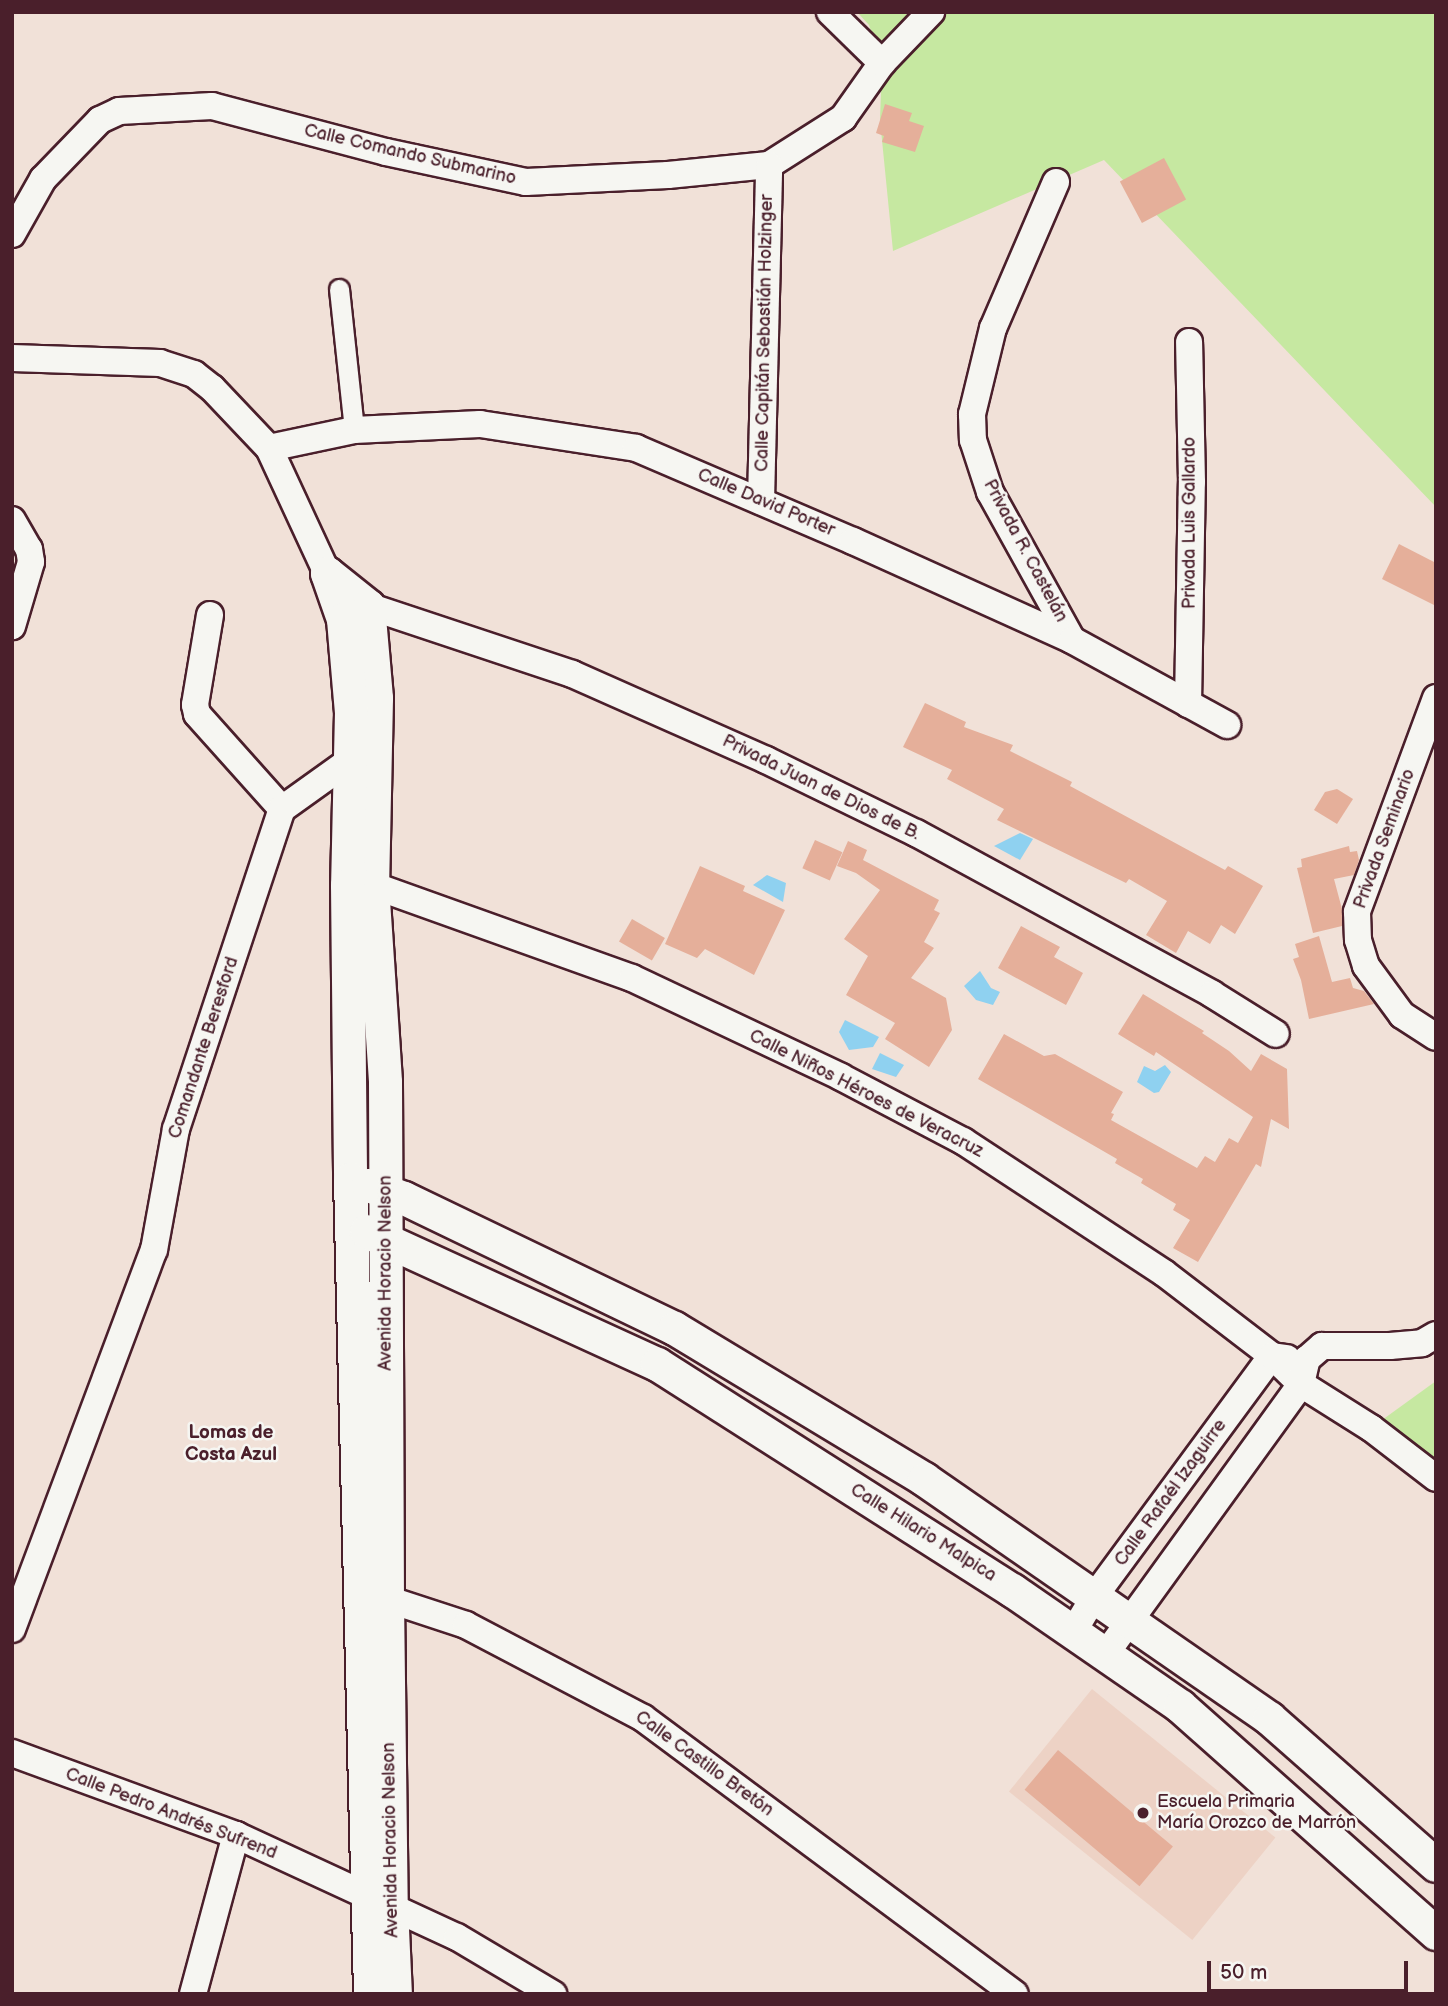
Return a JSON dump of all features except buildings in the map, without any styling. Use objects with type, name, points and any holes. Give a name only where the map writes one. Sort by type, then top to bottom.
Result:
[{"type":"street","points":[[830,12],[882,63]]},
{"type":"street","name":"Calle Comando Submarino","points":[[12,234],[43,179],[100,120],[119,111],[212,106],[386,152],[526,182],[668,175],[769,165],[843,118],[882,63],[931,12]]},
{"type":"street","name":"Calle Capitán Sebastián Holzinger","points":[[761,501],[769,165]]},
{"type":"street","name":"Privada R. Castelán","points":[[1056,183],[993,328],[972,414],[973,440],[990,492],[1072,640]]},
{"type":"street","points":[[339,289],[354,430]]},
{"type":"street","name":"Privada Luis Gallardo","points":[[1188,704],[1192,482],[1189,342]]},
{"type":"street","points":[[12,358],[160,363],[194,374],[212,388],[270,448],[327,573],[355,612]]},
{"type":"street","name":"Calle David Porter","points":[[270,448],[354,430],[480,424],[555,433],[636,448],[1072,640],[1227,725]]},
{"type":"street","points":[[12,520],[29,549],[30,562],[12,626]]},
{"type":"street","name":"Avenida Horacio Nelson","points":[[355,612],[376,698],[363,760],[350,1178],[376,1667],[379,1902],[370,1994]]},
{"type":"street","name":"Privada Juan de Dios de B.","points":[[355,612],[572,674],[766,760],[940,846],[1212,994],[1276,1034]]},
{"type":"street","points":[[210,615],[195,705],[197,714],[282,809],[363,760]]},
{"type":"street","name":"Privada Seminario","points":[[1436,698],[1357,912],[1358,940],[1366,966],[1402,1015],[1436,1037]]},
{"type":"street","name":"Comandante Beresford","points":[[12,1629],[154,1250],[176,1129],[282,809]]},
{"type":"street","name":"Avenida Horacio Nelson","points":[[360,885],[385,1082],[386,1237],[374,1598]]},
{"type":"street","name":"Calle Niños Héroes de Veracruz","points":[[360,885],[632,978],[841,1077],[963,1141],[1164,1273],[1272,1356]]},
{"type":"street","points":[[350,1178],[386,1191],[674,1328],[924,1479],[1269,1718],[1436,1865]]},
{"type":"street","name":"Calle Hilario Malpica","points":[[351,1226],[386,1237],[657,1364],[1073,1632],[1180,1706],[1436,1933]]},
{"type":"street","points":[[1105,1655],[1322,1346],[1422,1343],[1436,1335]]},
{"type":"street","points":[[1272,1356],[1304,1372],[1436,1478]]},
{"type":"street","name":"Calle Rafaél Izaguirre","points":[[1073,1632],[1094,1597],[1272,1356]]},
{"type":"street","name":"Calle Castillo Bretón","points":[[374,1598],[466,1625],[643,1718],[1014,1994]]},
{"type":"street","name":"Calle Pedro Andrés Sufrend","points":[[12,1753],[236,1835],[457,1937],[552,1994]]},
{"type":"street","points":[[193,1994],[236,1835]]},
{"type":"street","name":"Avenida Horacio Nelson","points":[[379,1902],[396,1994]]},
{"type":"shaded area","name":"Escuela Primaria María Orozco de Marrón","points":[[1092,1689],[1275,1838],[1192,1940],[1009,1792]]},
{"type":"green space","points":[[857,12],[1436,12],[1436,507],[1104,160],[893,251],[880,120],[882,63],[869,25]]},
{"type":"green space","points":[[1436,1381],[1436,1482],[1371,1428]]},
{"type":"water","points":[[1020,833],[1033,839],[1020,860],[994,846]]},
{"type":"water","points":[[767,875],[786,883],[783,902],[753,885]]},
{"type":"water","points":[[980,971],[991,988],[1000,992],[993,1005],[976,1000],[964,986]]},
{"type":"water","points":[[845,1020],[879,1037],[873,1047],[849,1050],[839,1032]]},
{"type":"water","points":[[880,1053],[904,1065],[896,1077],[872,1069]]},
{"type":"water","points":[[1165,1065],[1171,1072],[1159,1092],[1154,1093],[1137,1082],[1144,1066],[1155,1071]]},
{"type":"place","name":"Escuela Primaria María Orozco de Marrón","points":[[1143,1813]]},
{"type":"district","name":"Lomas de Costa Azul","points":[[231,1444]]}]
